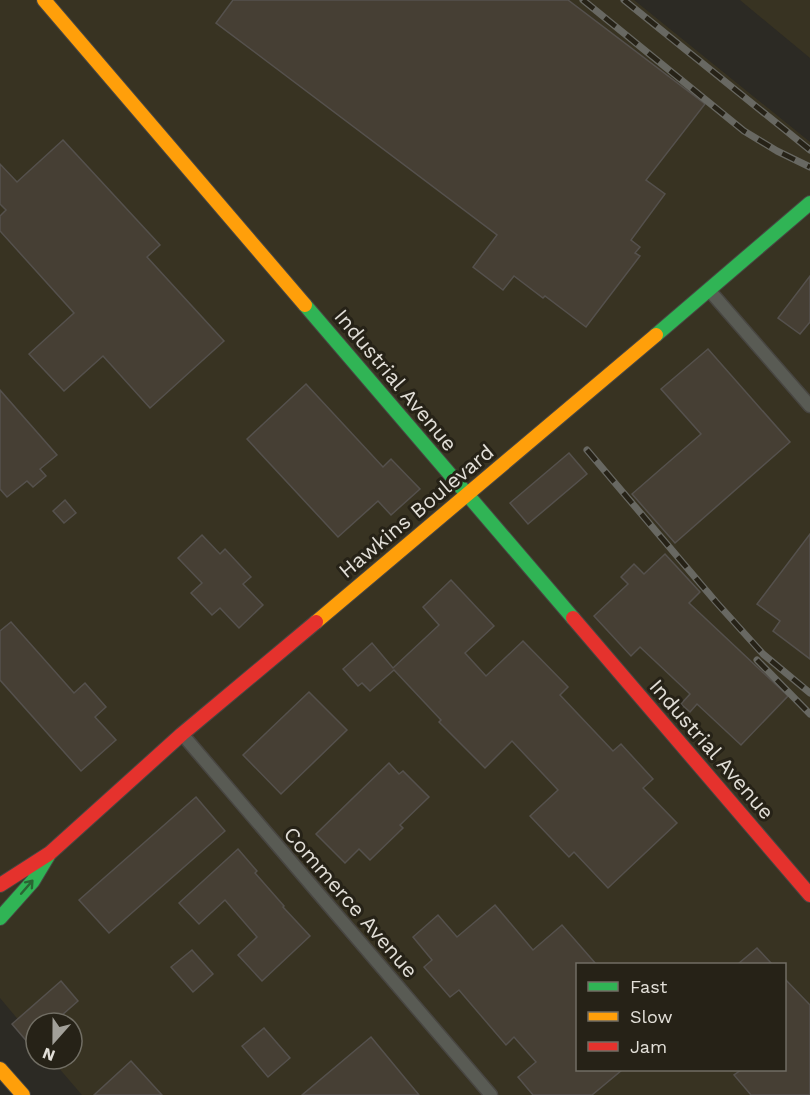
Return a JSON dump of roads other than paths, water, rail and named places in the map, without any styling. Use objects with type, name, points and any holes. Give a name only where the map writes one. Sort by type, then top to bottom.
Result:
[{"type":"main road","name":"Industrial Avenue","points":[[44,0],[810,895]]},
{"type":"main road","name":"Hawkins Boulevard","points":[[0,885],[50,853],[182,734],[467,496],[810,202]]},
{"type":"main road","name":"Hawkins Boulevard","points":[[0,918],[33,881],[50,853]]},
{"type":"main road","points":[[0,1069],[22,1095]]},
{"type":"street","points":[[709,290],[810,406]]},
{"type":"street","name":"Commerce Avenue","points":[[182,734],[491,1095]]},
{"type":"railway","points":[[583,0],[744,131],[810,167]]},
{"type":"railway","points":[[624,0],[810,150]]},
{"type":"railway","points":[[587,450],[763,654],[810,693]]},
{"type":"railway","points":[[757,660],[810,714]]}]
